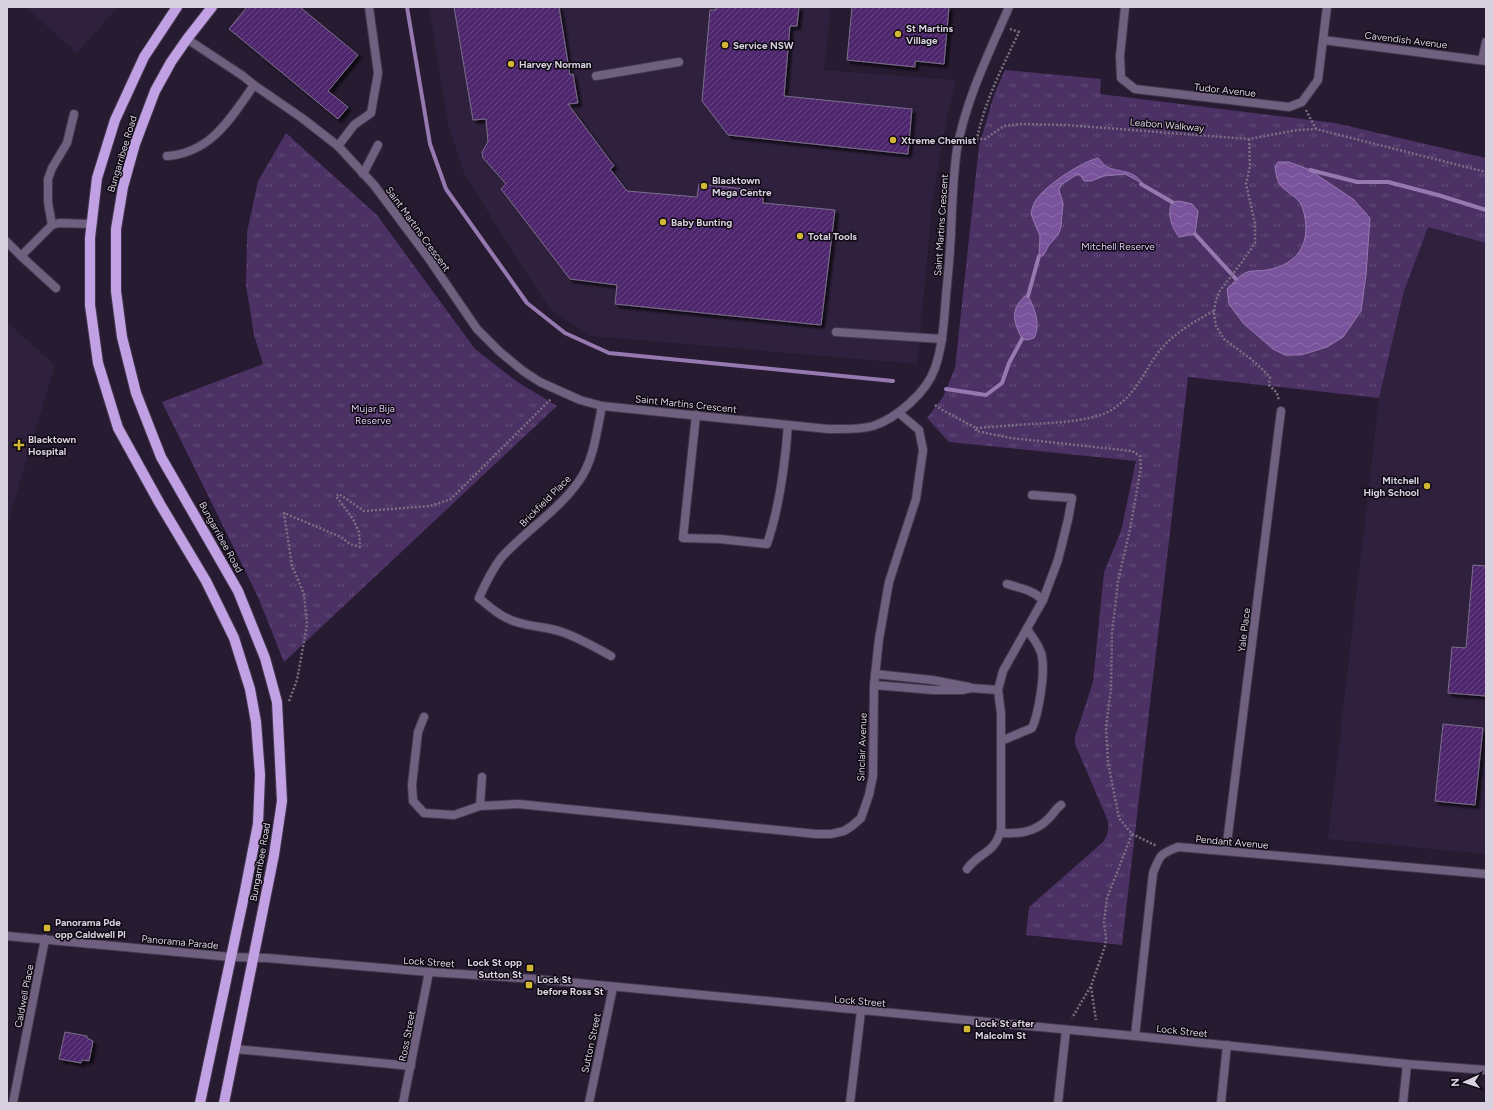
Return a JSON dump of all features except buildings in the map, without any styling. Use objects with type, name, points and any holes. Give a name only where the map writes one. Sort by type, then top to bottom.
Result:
[{"type":"main road","name":"Bungarribee Road","points":[[177,7],[144,57],[115,120],[97,178],[90,238],[90,305],[98,363],[118,428],[160,504],[206,581],[234,638],[250,689],[256,722],[260,775],[258,824],[200,1103]]},
{"type":"main road","name":"Bungarribee Road","points":[[212,7],[171,62],[155,91],[135,144],[123,187],[116,229],[116,291],[122,337],[136,393],[161,457],[238,591],[265,658],[277,702],[282,801],[274,855],[224,1103]]},
{"type":"street","points":[[338,146],[354,124],[371,113],[378,73],[369,7]]},
{"type":"street","name":"Saint Martins Crescent","points":[[187,39],[243,76],[338,146],[374,185],[423,250],[477,329],[500,352],[523,371],[540,382],[557,391],[580,400],[602,406],[850,430],[873,426],[899,413],[911,402],[929,380],[935,369],[942,340],[954,180],[960,134],[976,83],[1009,7]]},
{"type":"street","name":"Tudor Avenue","points":[[1125,7],[1120,56],[1121,78],[1135,89],[1289,107],[1302,102]]},
{"type":"street","points":[[1302,102],[1318,80],[1327,7]]},
{"type":"street","name":"Cavendish Avenue","points":[[1323,40],[1484,61]]},
{"type":"street","points":[[1484,61],[1486,42]]},
{"type":"street","points":[[596,76],[679,62]]},
{"type":"street","points":[[167,156],[180,155],[202,146],[222,129],[254,85]]},
{"type":"street","points":[[52,225],[48,202],[48,179],[52,168],[67,143],[74,114]]},
{"type":"street","points":[[363,174],[378,145]]},
{"type":"street","points":[[22,256],[52,225],[59,223],[91,224]]},
{"type":"street","points":[[7,242],[56,288]]},
{"type":"street","points":[[836,332],[942,340]]},
{"type":"street","name":"Brickfield Place","points":[[602,406],[592,450],[579,480],[561,501],[502,558],[488,578],[478,598],[496,612],[509,619],[520,623],[561,632],[582,640],[611,656]]},
{"type":"street","name":"Yale Place","points":[[1226,851],[1281,412]]},
{"type":"street","name":"Sinclair Avenue","points":[[424,717],[418,732],[412,785],[413,801],[424,813],[454,815],[480,806],[518,804],[816,834],[831,834],[844,831],[852,826],[861,818],[869,795],[872,776],[874,685],[879,639],[889,582],[916,499],[923,450],[919,430],[899,413]]},
{"type":"street","points":[[696,416],[683,538],[720,538],[767,544],[776,514],[785,461],[788,425]]},
{"type":"street","points":[[967,868],[971,863],[994,846],[1000,833],[1001,713],[998,690],[1003,671],[1043,600],[1058,560],[1072,498],[1032,495]]},
{"type":"street","points":[[1007,584],[1037,594],[1043,600]]},
{"type":"street","points":[[1001,741],[1032,728],[1040,703],[1042,656],[1038,646],[1027,629]]},
{"type":"street","points":[[875,674],[932,680],[972,688],[998,690]]},
{"type":"street","points":[[874,685],[933,690],[962,690],[972,688]]},
{"type":"street","points":[[480,806],[482,777]]},
{"type":"street","points":[[1000,833],[1020,834],[1037,828],[1048,820],[1055,809],[1061,805]]},
{"type":"street","name":"Pendant Avenue","points":[[1169,851],[1178,847],[1486,874]]},
{"type":"street","points":[[1135,1036],[1153,873],[1159,857],[1169,851]]},
{"type":"street","name":"Panorama Parade","points":[[7,936],[231,957]]},
{"type":"street","name":"Caldwell Place","points":[[13,1103],[45,939]]},
{"type":"street","name":"Lock Street","points":[[231,957],[535,979],[1135,1036],[1407,1064],[1486,1070]]},
{"type":"street","name":"Ross Street","points":[[403,1103],[429,972]]},
{"type":"street","name":"Sutton Street","points":[[589,1103],[613,987]]},
{"type":"street","points":[[850,1103],[861,1011]]},
{"type":"street","points":[[1058,1103],[1066,1030]]},
{"type":"street","points":[[1220,1103],[1227,1045]]},
{"type":"street","points":[[235,1049],[411,1066]]},
{"type":"street","points":[[1403,1103],[1407,1064]]},
{"type":"path","name":"Leabon Walkway","points":[[1001,26],[1019,32],[996,77],[985,108],[977,139],[985,139],[1004,126],[1022,124],[1066,125],[1249,139],[1296,130],[1316,129],[1486,172]]},
{"type":"path","points":[[1302,102],[1316,129]]},
{"type":"path","points":[[1249,139],[1250,166],[1246,184],[1255,223],[1255,242],[1219,292],[1214,311],[1216,326],[1224,339],[1270,377],[1269,385],[1277,393]]},
{"type":"path","points":[[976,428],[1054,423],[1098,416],[1111,410],[1134,390],[1157,354],[1173,337],[1192,322],[1214,311]]},
{"type":"path","points":[[288,704],[297,680],[307,625],[304,594],[292,566],[284,513],[341,537],[350,544],[360,547],[359,532],[353,519],[336,496],[339,494],[351,504],[364,511],[430,506],[451,499],[546,405],[557,391]]},
{"type":"path","points":[[935,405],[976,428],[976,431],[1011,438],[1132,450],[1140,456],[1141,467],[1130,528],[1118,581],[1112,634],[1111,689],[1106,726],[1108,762],[1119,818],[1132,834],[1169,851]]},
{"type":"path","points":[[1072,1018],[1091,986],[1105,946],[1106,938],[1104,922],[1108,898],[1132,834]]},
{"type":"path","points":[[1091,986],[1096,1020]]},
{"type":"shaded area","points":[[26,7],[118,7],[77,53]]},
{"type":"shaded area","name":"Blacktown Mega Centre","points":[[429,7],[831,7],[824,70],[956,80],[948,112],[933,198],[917,364],[591,336],[550,309],[464,173],[448,124]]},
{"type":"shaded area","name":"Mitchell High School","points":[[1428,227],[1486,243],[1486,854],[1328,839],[1379,398],[1404,291]]},
{"type":"shaded area","name":"Blacktown Hospital","points":[[7,322],[55,365],[7,526]]},
{"type":"green space","name":"Mitchell Reserve","points":[[1005,70],[1101,79],[1100,94],[1335,123],[1486,158],[1486,243],[1428,227],[1404,291],[1379,398],[1188,377],[1122,945],[1026,935],[1029,907],[1103,842],[1108,832],[1108,821],[1075,744],[1075,737],[1093,682],[1104,572],[1121,531],[1136,461],[949,442],[927,418],[943,397],[955,368],[979,146],[994,95]]},
{"type":"green space","name":"Mujar Bija Reserve","points":[[286,133],[377,215],[475,349],[516,381],[557,406],[284,662],[258,597],[162,402],[263,364],[254,335],[246,285],[247,232],[258,181]]},
{"type":"water","points":[[1098,158],[1107,167],[1135,175],[1142,183],[1125,174],[1104,176],[1091,181],[1084,181],[1080,175],[1076,175],[1061,185],[1059,190],[1063,203],[1061,227],[1058,235],[1049,245],[1043,256],[1039,256],[1040,236],[1031,214],[1035,201],[1045,190],[1059,179],[1076,168]]},
{"type":"water","points":[[1278,162],[1289,162],[1310,170],[1353,199],[1370,218],[1366,275],[1361,311],[1343,337],[1327,347],[1301,355],[1285,355],[1273,349],[1243,323],[1229,304],[1227,289],[1245,273],[1278,267],[1288,262],[1301,249],[1306,231],[1302,205],[1280,185],[1275,167]]},
{"type":"water","points":[[1179,201],[1192,204],[1198,211],[1195,234],[1179,237],[1174,229],[1170,211],[1172,202]]},
{"type":"water","points":[[1025,296],[1028,296],[1031,301],[1037,322],[1034,338],[1027,340],[1022,339],[1014,317],[1020,301]]},
{"type":"waterway","points":[[407,7],[430,144],[446,189],[527,303],[565,333],[609,353],[893,381]]},
{"type":"waterway","points":[[1310,170],[1357,182],[1388,182],[1438,195],[1486,210]]},
{"type":"waterway","points":[[1141,184],[1172,202]]},
{"type":"waterway","points":[[1195,234],[1236,279]]},
{"type":"waterway","points":[[1028,296],[1039,256]]},
{"type":"waterway","points":[[946,389],[986,395],[1002,383],[1009,363],[1022,339]]},
{"type":"place","name":"St Martins Village","points":[[898,34]]},
{"type":"place","name":"Service NSW","points":[[725,45]]},
{"type":"place","name":"Harvey Norman","points":[[511,64]]},
{"type":"place","name":"Xtreme Chemist","points":[[893,140]]},
{"type":"place","name":"Blacktown Mega Centre","points":[[704,186]]},
{"type":"place","name":"Baby Bunting","points":[[663,222]]},
{"type":"place","name":"Total Tools","points":[[800,236]]},
{"type":"place","name":"Blacktown Hospital","points":[[19,445]]},
{"type":"place","name":"Mitchell High School","points":[[1427,486]]},
{"type":"place","name":"Panorama Pde opp Caldwell Pl","points":[[47,928]]},
{"type":"place","name":"Lock St opp Sutton St","points":[[530,968]]},
{"type":"place","name":"Lock St before Ross St","points":[[529,985]]},
{"type":"place","name":"Lock St after Malcolm St","points":[[967,1029]]}]
